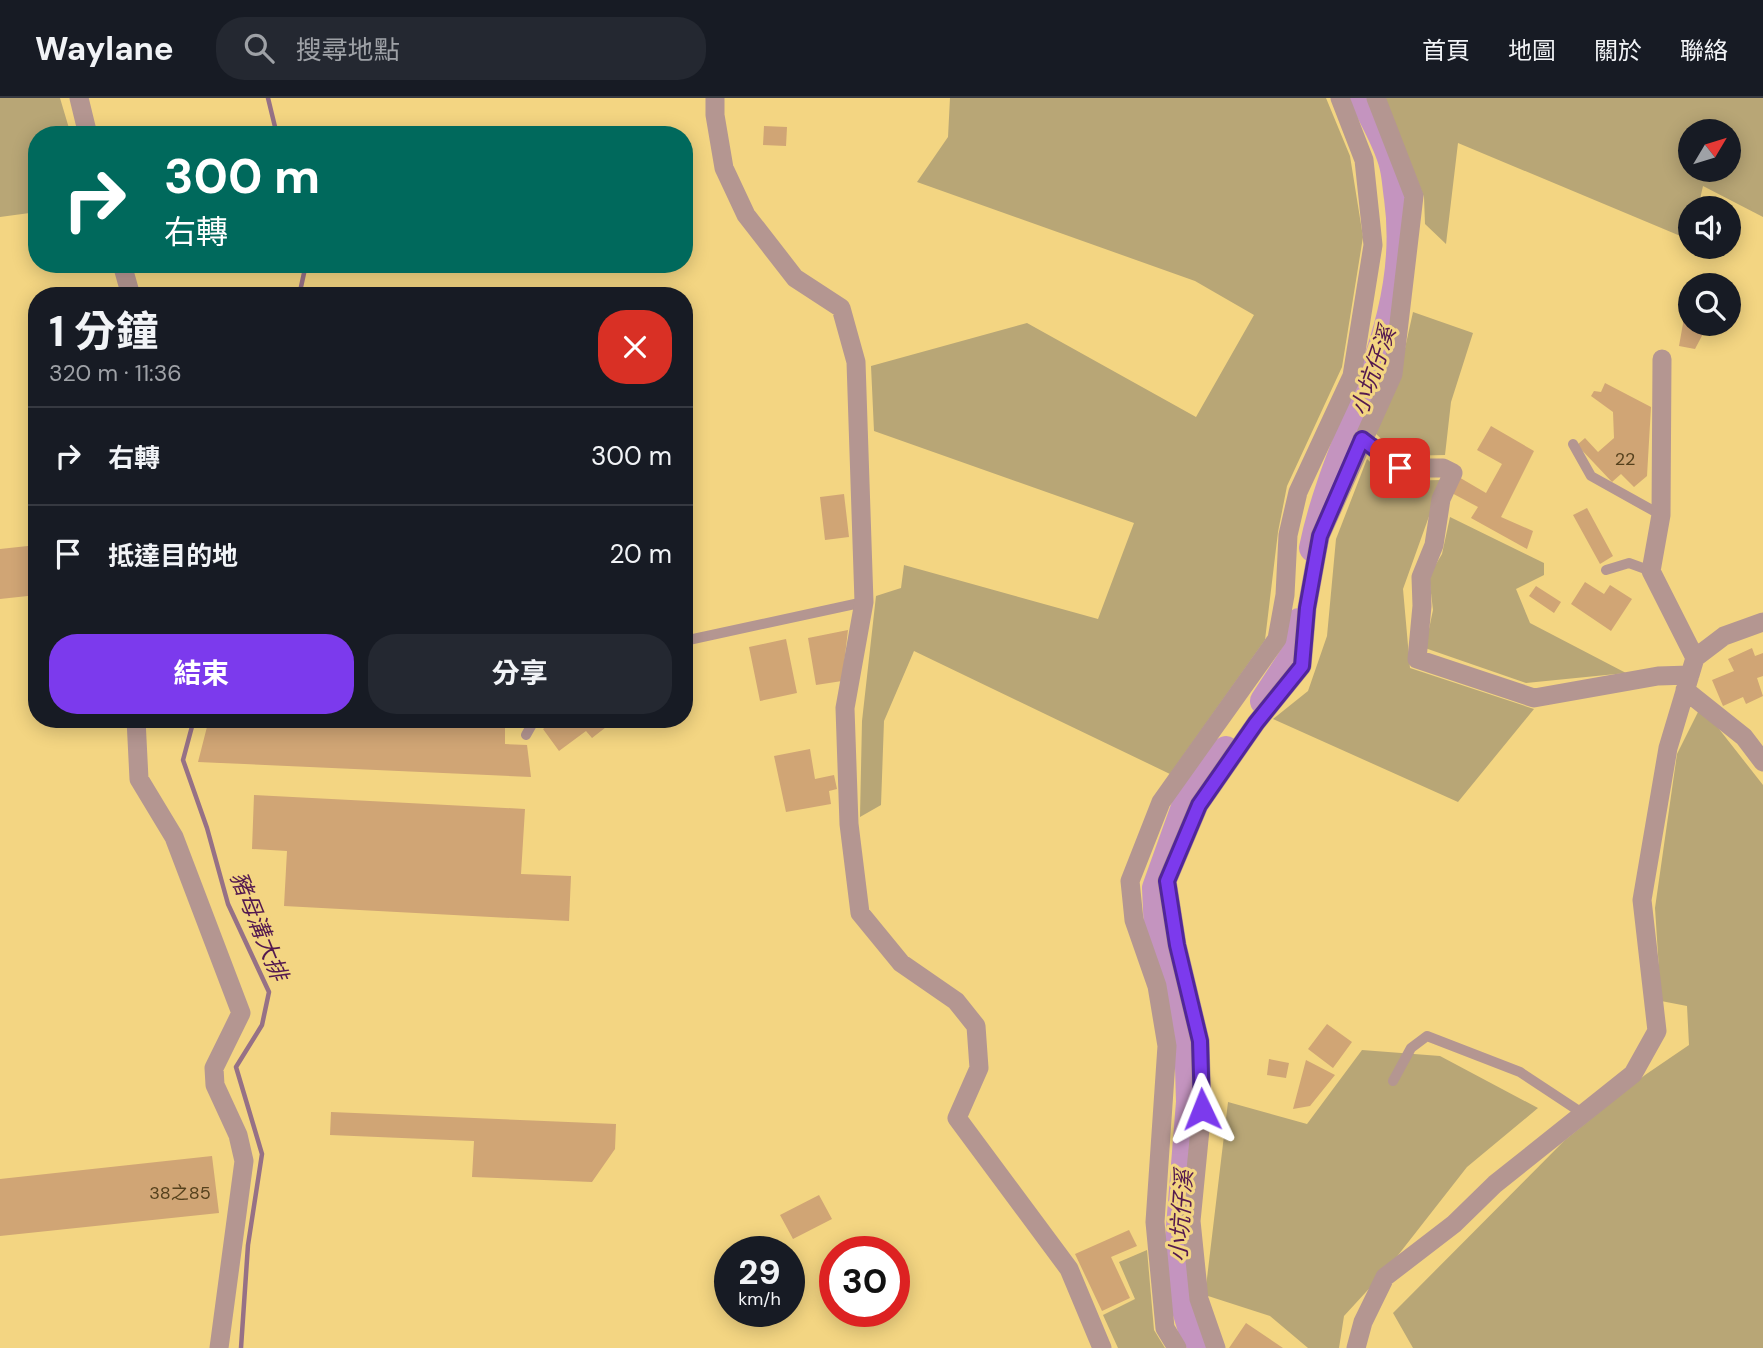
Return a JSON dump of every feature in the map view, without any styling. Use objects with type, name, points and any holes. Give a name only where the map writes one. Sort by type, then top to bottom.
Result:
[{"type":"street","points":[[79,98],[86,126]]},
{"type":"street","points":[[715,98],[715,115],[724,168],[746,215],[794,278],[841,308],[856,362],[864,602],[845,708],[849,824],[860,913],[901,963],[956,1001],[976,1026],[979,1068],[957,1118],[1069,1269],[1102,1348]]},
{"type":"street","points":[[1177,1348],[1165,1328],[1155,1222],[1167,1046],[1157,986],[1134,920],[1130,881],[1161,802],[1277,639],[1284,595],[1288,535],[1298,492],[1352,376],[1373,245],[1364,160],[1340,98]]},
{"type":"street","points":[[1216,1348],[1199,1299],[1191,1221],[1202,1109],[1200,1041],[1177,945],[1167,881],[1199,805],[1256,723],[1302,666],[1307,608],[1320,536],[1392,374],[1414,196],[1376,98]]},
{"type":"street","points":[[1662,359],[1661,515],[1651,571],[1690,674],[1763,762]]},
{"type":"street","points":[[1362,439],[1400,468],[1443,468],[1453,473],[1441,499],[1434,545],[1421,577],[1422,606],[1417,659],[1534,698],[1658,676],[1690,674]]},
{"type":"street","points":[[1356,1348],[1363,1322],[1385,1277],[1454,1224],[1495,1184],[1633,1074],[1657,1031],[1642,900],[1668,748],[1690,674],[1724,636],[1763,622]]},
{"type":"street","points":[[136,728],[139,779],[174,836],[241,1013],[214,1068],[215,1085],[238,1135],[244,1161],[219,1348]]},
{"type":"lane","points":[[1573,444],[1591,476],[1661,515]]},
{"type":"lane","points":[[1606,570],[1629,563],[1651,571]]},
{"type":"lane","points":[[693,639],[864,602]]},
{"type":"lane","points":[[526,735],[530,728]]},
{"type":"lane","points":[[1393,1081],[1411,1048],[1427,1037],[1520,1072],[1582,1113]]},
{"type":"shaded area","points":[[0,98],[60,98],[68,126],[28,126],[28,213],[0,217]]},
{"type":"shaded area","points":[[950,98],[1326,98],[1350,156],[1363,237],[1342,367],[1287,486],[1278,532],[1265,640],[1170,774],[914,651],[884,721],[881,805],[860,817],[862,721],[876,596],[901,588],[904,565],[1098,619],[1134,523],[874,431],[871,366],[1027,323],[1196,417],[1254,315],[1195,281],[917,182],[948,137]]},
{"type":"shaded area","points":[[1385,98],[1763,98],[1763,217],[1741,206],[1741,196],[1722,196],[1703,186],[1701,196],[1678,196],[1678,235],[1458,143],[1446,244],[1425,224],[1424,197]]},
{"type":"shaded area","points":[[1413,312],[1473,333],[1451,402],[1445,455],[1399,456],[1374,432],[1400,371]]},
{"type":"shaded area","points":[[1367,459],[1391,481],[1442,480],[1403,589],[1410,668],[1534,709],[1458,802],[1273,719],[1308,691],[1327,636],[1336,539]]},
{"type":"shaded area","points":[[1450,517],[1544,563],[1544,575],[1516,589],[1530,623],[1626,673],[1526,683],[1425,648],[1433,610],[1429,576],[1442,554]]},
{"type":"shaded area","points":[[1701,706],[1763,785],[1763,1348],[1413,1348],[1393,1313],[1564,1141],[1645,1075],[1689,1045],[1687,1006],[1661,1001],[1655,908],[1677,754]]},
{"type":"shaded area","points":[[1362,1050],[1440,1056],[1538,1108],[1467,1167],[1388,1268],[1344,1316],[1339,1348],[1308,1348],[1270,1316],[1205,1295],[1228,1102],[1307,1124]]},
{"type":"shaded area","points":[[1147,1250],[1154,1330],[1165,1348],[1118,1348],[1103,1315],[1135,1299],[1119,1262]]},
{"type":"building","points":[[764,126],[787,127],[786,146],[763,145]]},
{"type":"building","points":[[1681,336],[1702,336],[1695,349],[1679,346]]},
{"type":"building","points":[[1605,383],[1651,407],[1647,476],[1634,487],[1621,474],[1612,482],[1577,445],[1585,438],[1598,452],[1614,438],[1613,412],[1591,396],[1594,391],[1601,392]]},
{"type":"building","points":[[1491,426],[1534,451],[1501,517],[1533,531],[1527,549],[1471,518],[1478,507],[1448,491],[1457,476],[1486,493],[1502,464],[1477,450]]},
{"type":"building","points":[[844,494],[849,537],[825,540],[820,497]]},
{"type":"building","points":[[1587,508],[1613,556],[1600,564],[1573,515]]},
{"type":"building","points":[[28,546],[28,596],[0,599],[0,549]]},
{"type":"building","points":[[1585,582],[1604,594],[1610,585],[1632,599],[1611,631],[1571,604]]},
{"type":"building","points":[[1536,586],[1561,602],[1554,613],[1529,596]]},
{"type":"building","points":[[848,630],[842,681],[816,685],[808,638]]},
{"type":"building","points":[[786,639],[797,693],[760,701],[749,647]]},
{"type":"building","points":[[1752,648],[1755,656],[1763,653],[1763,676],[1757,678],[1763,696],[1746,704],[1743,697],[1723,706],[1712,680],[1734,671],[1728,659]]},
{"type":"building","points":[[207,728],[505,728],[505,744],[527,745],[531,777],[198,762]]},
{"type":"building","points":[[605,728],[592,738],[586,731],[559,751],[543,729]]},
{"type":"building","points":[[810,749],[815,779],[834,775],[837,789],[829,791],[831,804],[786,812],[774,756]]},
{"type":"building","points":[[254,795],[525,809],[521,874],[571,876],[569,921],[284,906],[287,851],[252,849]]},
{"type":"building","points":[[1327,1024],[1352,1042],[1333,1068],[1308,1049]]},
{"type":"building","points":[[1269,1059],[1289,1063],[1286,1078],[1267,1075]]},
{"type":"building","points":[[1306,1060],[1335,1075],[1310,1106],[1293,1109]]},
{"type":"building","points":[[331,1112],[616,1124],[615,1149],[592,1182],[472,1177],[474,1141],[330,1135]]},
{"type":"building","points":[[212,1156],[219,1213],[0,1236],[0,1179]]},
{"type":"building","points":[[819,1195],[832,1219],[799,1236],[791,1236],[780,1215]]},
{"type":"building","points":[[1129,1230],[1137,1246],[1111,1257],[1130,1298],[1102,1311],[1075,1254]]},
{"type":"building","points":[[1246,1323],[1283,1348],[1229,1348]]},
{"type":"waterway","name":"豬母溝大排","points":[[268,98],[275,126]]},
{"type":"waterway","name":"小坑仔溪","points":[[1313,548],[1339,461],[1386,334],[1396,291],[1401,245],[1394,170],[1386,145],[1363,98]]},
{"type":"waterway","name":"豬母溝大排","points":[[301,287],[304,273]]},
{"type":"waterway","name":"小坑仔溪","points":[[1264,701],[1296,652],[1299,622]]},
{"type":"waterway","name":"豬母溝大排","points":[[192,728],[183,760],[207,828],[228,904],[269,992],[262,1025],[236,1067],[262,1154],[248,1245],[241,1348]]},
{"type":"waterway","name":"小坑仔溪","points":[[1203,1348],[1192,1330],[1176,1277],[1190,1102],[1188,1031],[1158,931],[1156,888],[1185,807],[1226,750]]},
{"type":"route","points":[[1202,1109],[1200,1041],[1177,945],[1167,881],[1199,805],[1256,723],[1302,666],[1307,608],[1320,536],[1362,439],[1400,468]]}]
